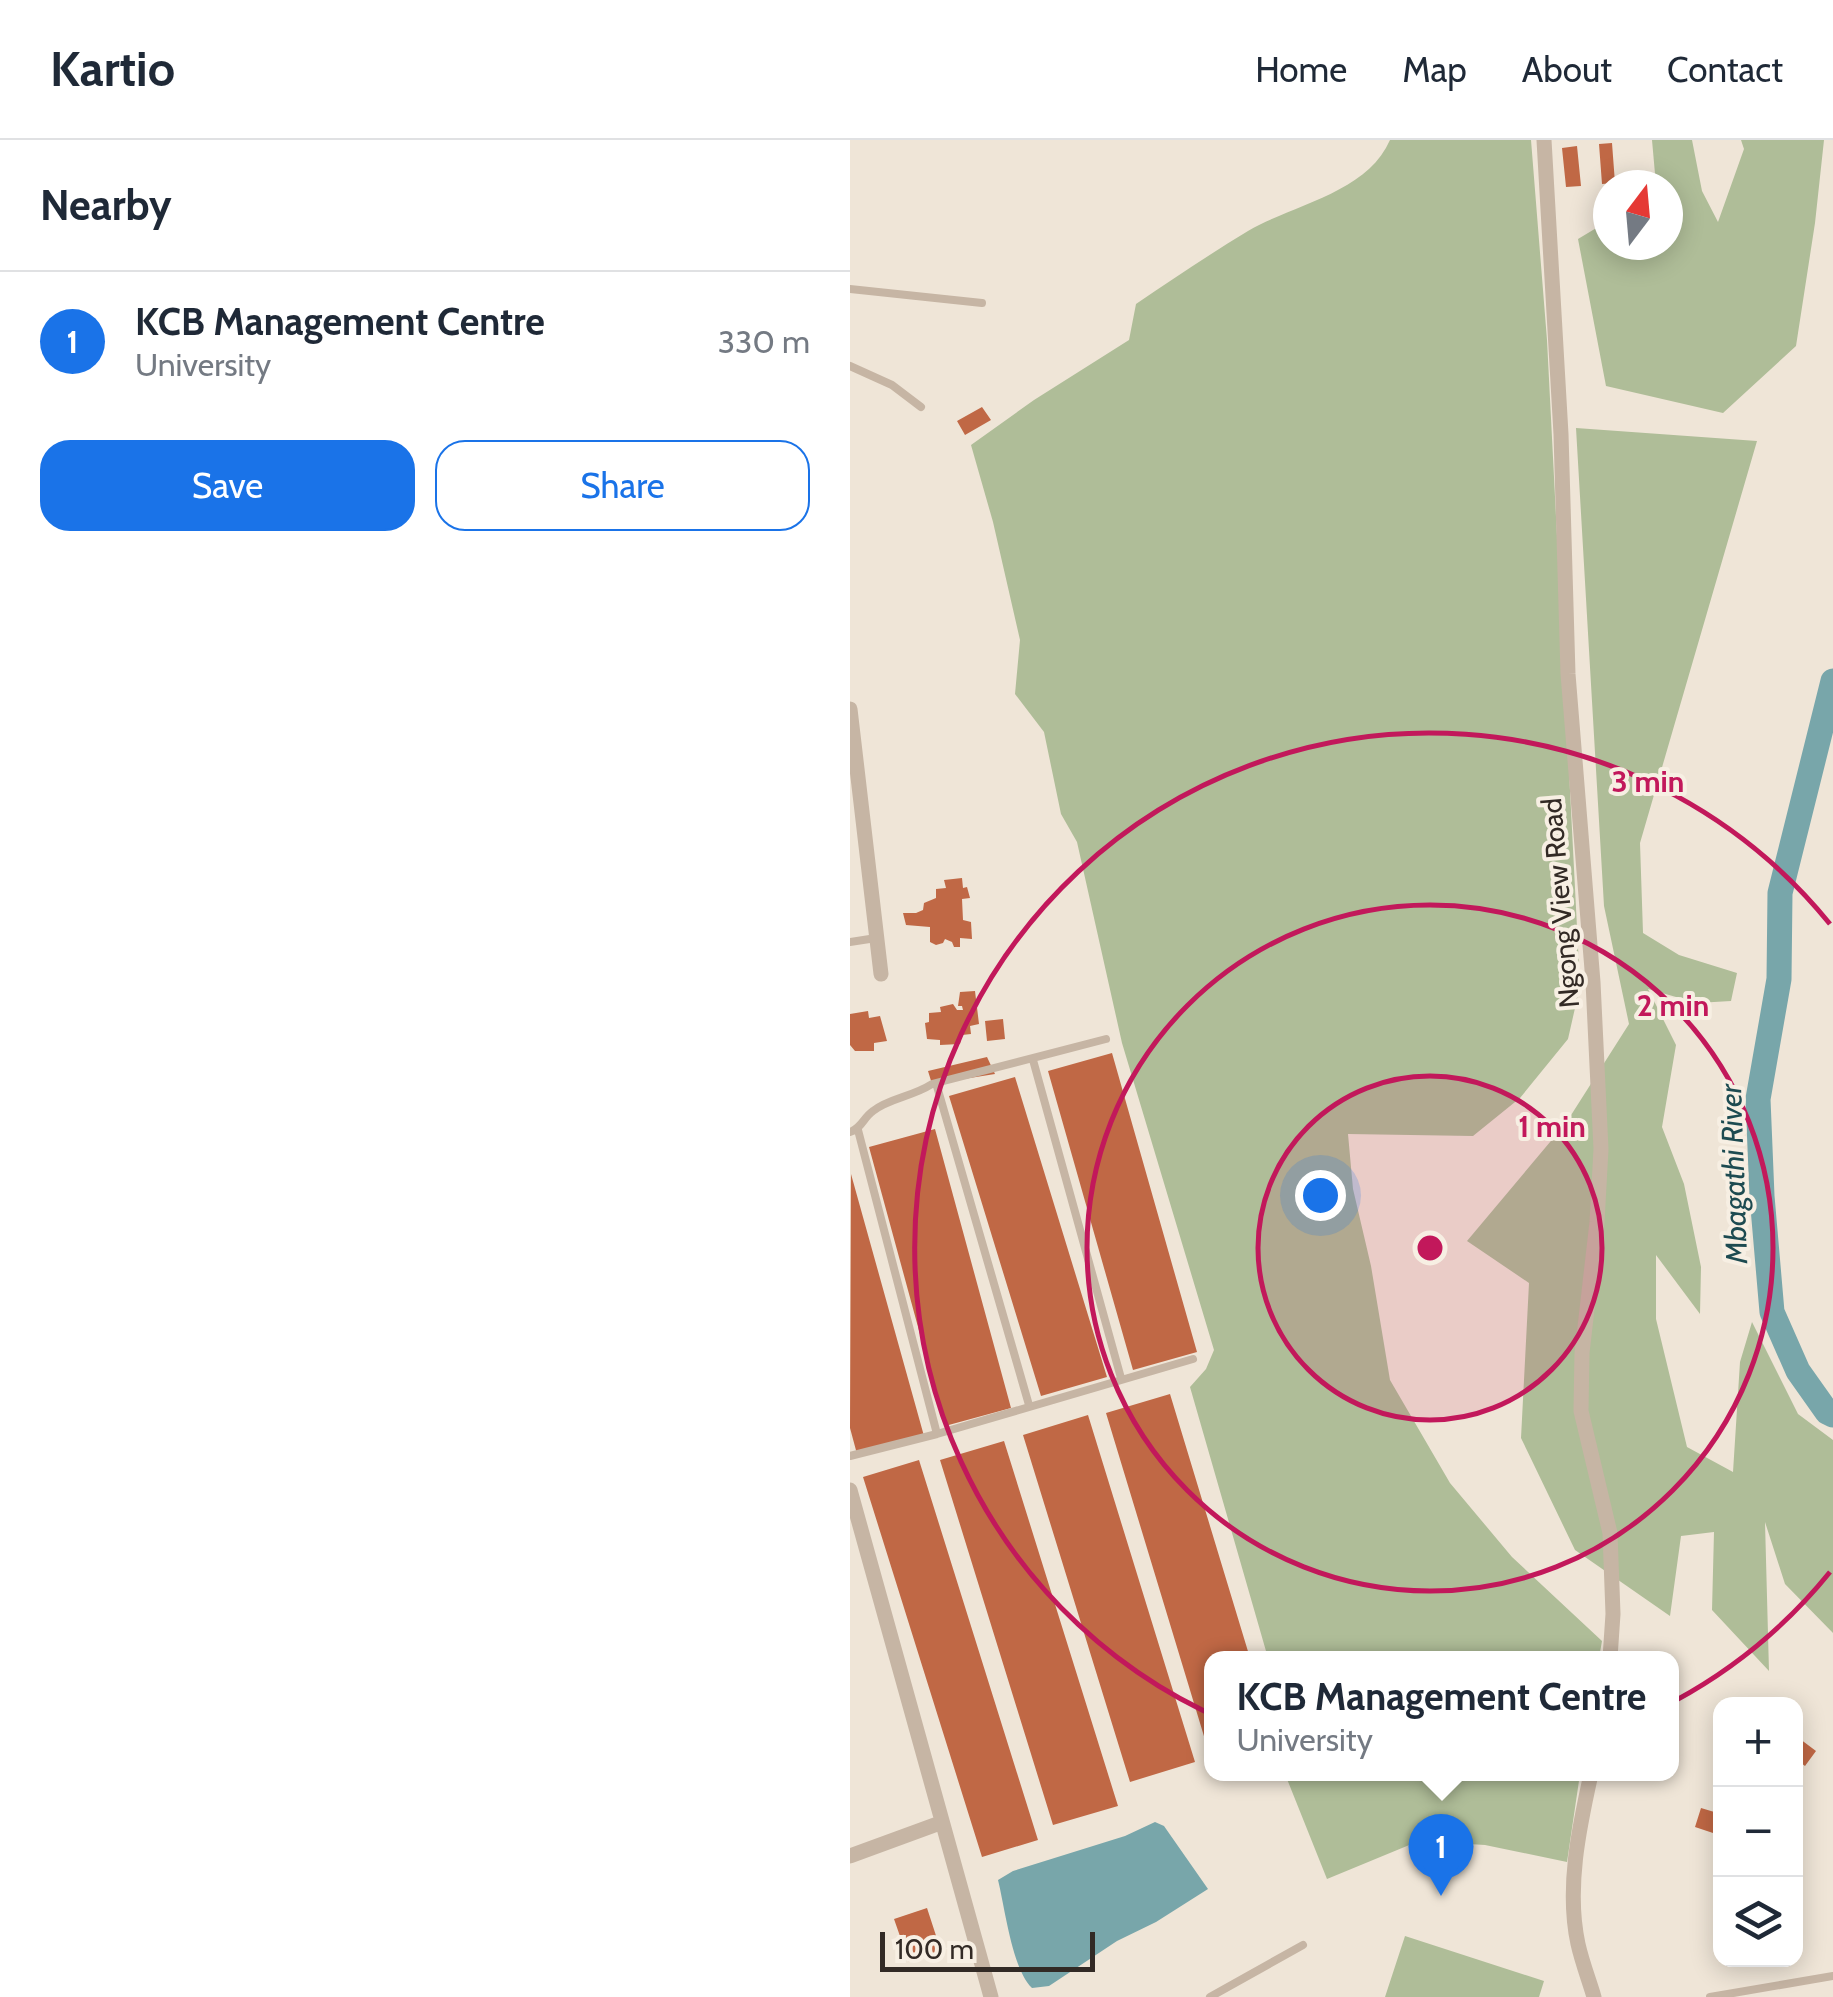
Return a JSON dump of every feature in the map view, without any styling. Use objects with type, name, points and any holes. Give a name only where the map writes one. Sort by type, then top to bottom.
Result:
[{"type":"street","name":"Ngong View Road","points":[[1544,140],[1561,434],[1568,674],[1593,982],[1601,1150],[1582,1353],[1581,1411],[1610,1533],[1610,1651]]},
{"type":"street","points":[[850,709],[881,974]]},
{"type":"street","points":[[850,1490],[991,1997]]},
{"type":"street","points":[[1589,1781],[1574,1888],[1578,1942],[1594,1997]]},
{"type":"street","points":[[850,1856],[940,1823]]},
{"type":"lane","points":[[850,289],[982,303]]},
{"type":"lane","points":[[850,366],[892,385],[921,408]]},
{"type":"lane","points":[[850,942],[876,938]]},
{"type":"lane","points":[[936,1434],[854,1131],[870,1112],[887,1102],[914,1096],[936,1083],[1106,1039]]},
{"type":"lane","points":[[1032,1060],[1121,1378]]},
{"type":"lane","points":[[936,1083],[1029,1405]]},
{"type":"lane","points":[[850,1456],[1192,1359]]},
{"type":"lane","points":[[1210,1997],[1304,1945]]},
{"type":"lane","points":[[1710,1997],[1833,1976]]},
{"type":"green space","points":[[1390,140],[1531,140],[1547,340],[1580,986],[1568,1039],[1520,1098],[1473,1136],[1348,1134],[1353,1189],[1371,1266],[1390,1380],[1450,1483],[1512,1557],[1602,1641],[1600,1651],[1266,1651],[1190,1387],[1206,1369],[1214,1350],[1122,1043],[1077,842],[1061,814],[1044,732],[1015,694],[1020,640],[971,445],[1129,340],[1136,304],[1248,231],[1347,185],[1379,158]]},
{"type":"green space","points":[[1652,140],[1692,140],[1702,191],[1718,222],[1744,149],[1741,140],[1824,140],[1796,346],[1723,413],[1606,386],[1578,239],[1593,230],[1593,260],[1683,260],[1683,170],[1655,170]]},
{"type":"green space","points":[[1576,428],[1757,441],[1640,843],[1643,933],[1679,955],[1737,973],[1731,1001],[1697,1003],[1648,989],[1676,1045],[1662,1127],[1684,1184],[1701,1267],[1700,1314],[1656,1255],[1656,1319],[1687,1447],[1733,1472],[1740,1362],[1752,1322],[1798,1414],[1833,1440],[1833,1633],[1785,1584],[1765,1522],[1769,1671],[1712,1610],[1714,1532],[1681,1536],[1670,1616],[1575,1550],[1521,1438],[1529,1283],[1467,1241],[1566,1123],[1629,1024],[1604,906]]},
{"type":"green space","points":[[1288,1781],[1579,1781],[1567,1862],[1485,1845],[1419,1841],[1327,1879]]},
{"type":"green space","points":[[1405,1936],[1544,1981],[1539,1997],[1385,1997]]},
{"type":"water","points":[[1155,1822],[1164,1826],[1208,1889],[1117,1941],[1049,1986],[1032,1988],[1014,1953],[998,1880],[1013,1871],[1125,1836]]},
{"type":"building","points":[[1612,143],[1614,170],[1601,170],[1599,144]]},
{"type":"building","points":[[1577,146],[1581,186],[1566,187],[1562,148]]},
{"type":"building","points":[[982,407],[991,420],[965,435],[957,421]]},
{"type":"building","points":[[962,878],[970,898],[962,899],[963,920],[971,922],[972,939],[960,938],[960,947],[945,939],[936,945],[930,942],[930,927],[906,925],[903,913],[923,910],[924,903],[936,898],[936,889],[946,888],[944,880]]},
{"type":"building","points":[[975,991],[979,1024],[970,1026],[971,1034],[962,1035],[960,1044],[940,1045],[940,1040],[927,1039],[925,1023],[929,1022],[929,1013],[941,1012],[940,1007],[953,1004],[957,1010],[963,1010],[958,1006],[960,992]]},
{"type":"building","points":[[868,1011],[869,1018],[880,1016],[887,1041],[874,1043],[874,1051],[855,1051],[850,1045],[850,1014]]},
{"type":"building","points":[[1003,1019],[1005,1039],[987,1041],[985,1021]]},
{"type":"building","points":[[1112,1053],[1197,1352],[1133,1370],[1048,1071]]},
{"type":"building","points":[[987,1057],[995,1074],[932,1084],[928,1071]]},
{"type":"building","points":[[1015,1077],[1107,1377],[1041,1396],[949,1096]]},
{"type":"building","points":[[935,1129],[1011,1408],[945,1426],[869,1147]]},
{"type":"building","points":[[851,1174],[924,1436],[857,1454],[850,1428]]},
{"type":"building","points":[[1170,1394],[1248,1651],[1204,1651],[1204,1736],[1106,1413]]},
{"type":"building","points":[[1088,1415],[1195,1762],[1130,1782],[1023,1435]]},
{"type":"building","points":[[1004,1441],[1118,1806],[1053,1825],[940,1460]]},
{"type":"building","points":[[919,1460],[1038,1840],[982,1857],[863,1477]]},
{"type":"building","points":[[1803,1741],[1816,1751],[1803,1764]]},
{"type":"building","points":[[1701,1808],[1713,1812],[1713,1833],[1695,1827]]},
{"type":"building","points":[[927,1908],[941,1951],[909,1962],[894,1919]]},
{"type":"waterway","name":"Mbagathi River","points":[[1833,681],[1780,893],[1779,979],[1758,1099],[1772,1312],[1798,1371],[1833,1415]]},
{"type":"place","name":"KCB Management Centre","points":[[1441,1896]]}]
